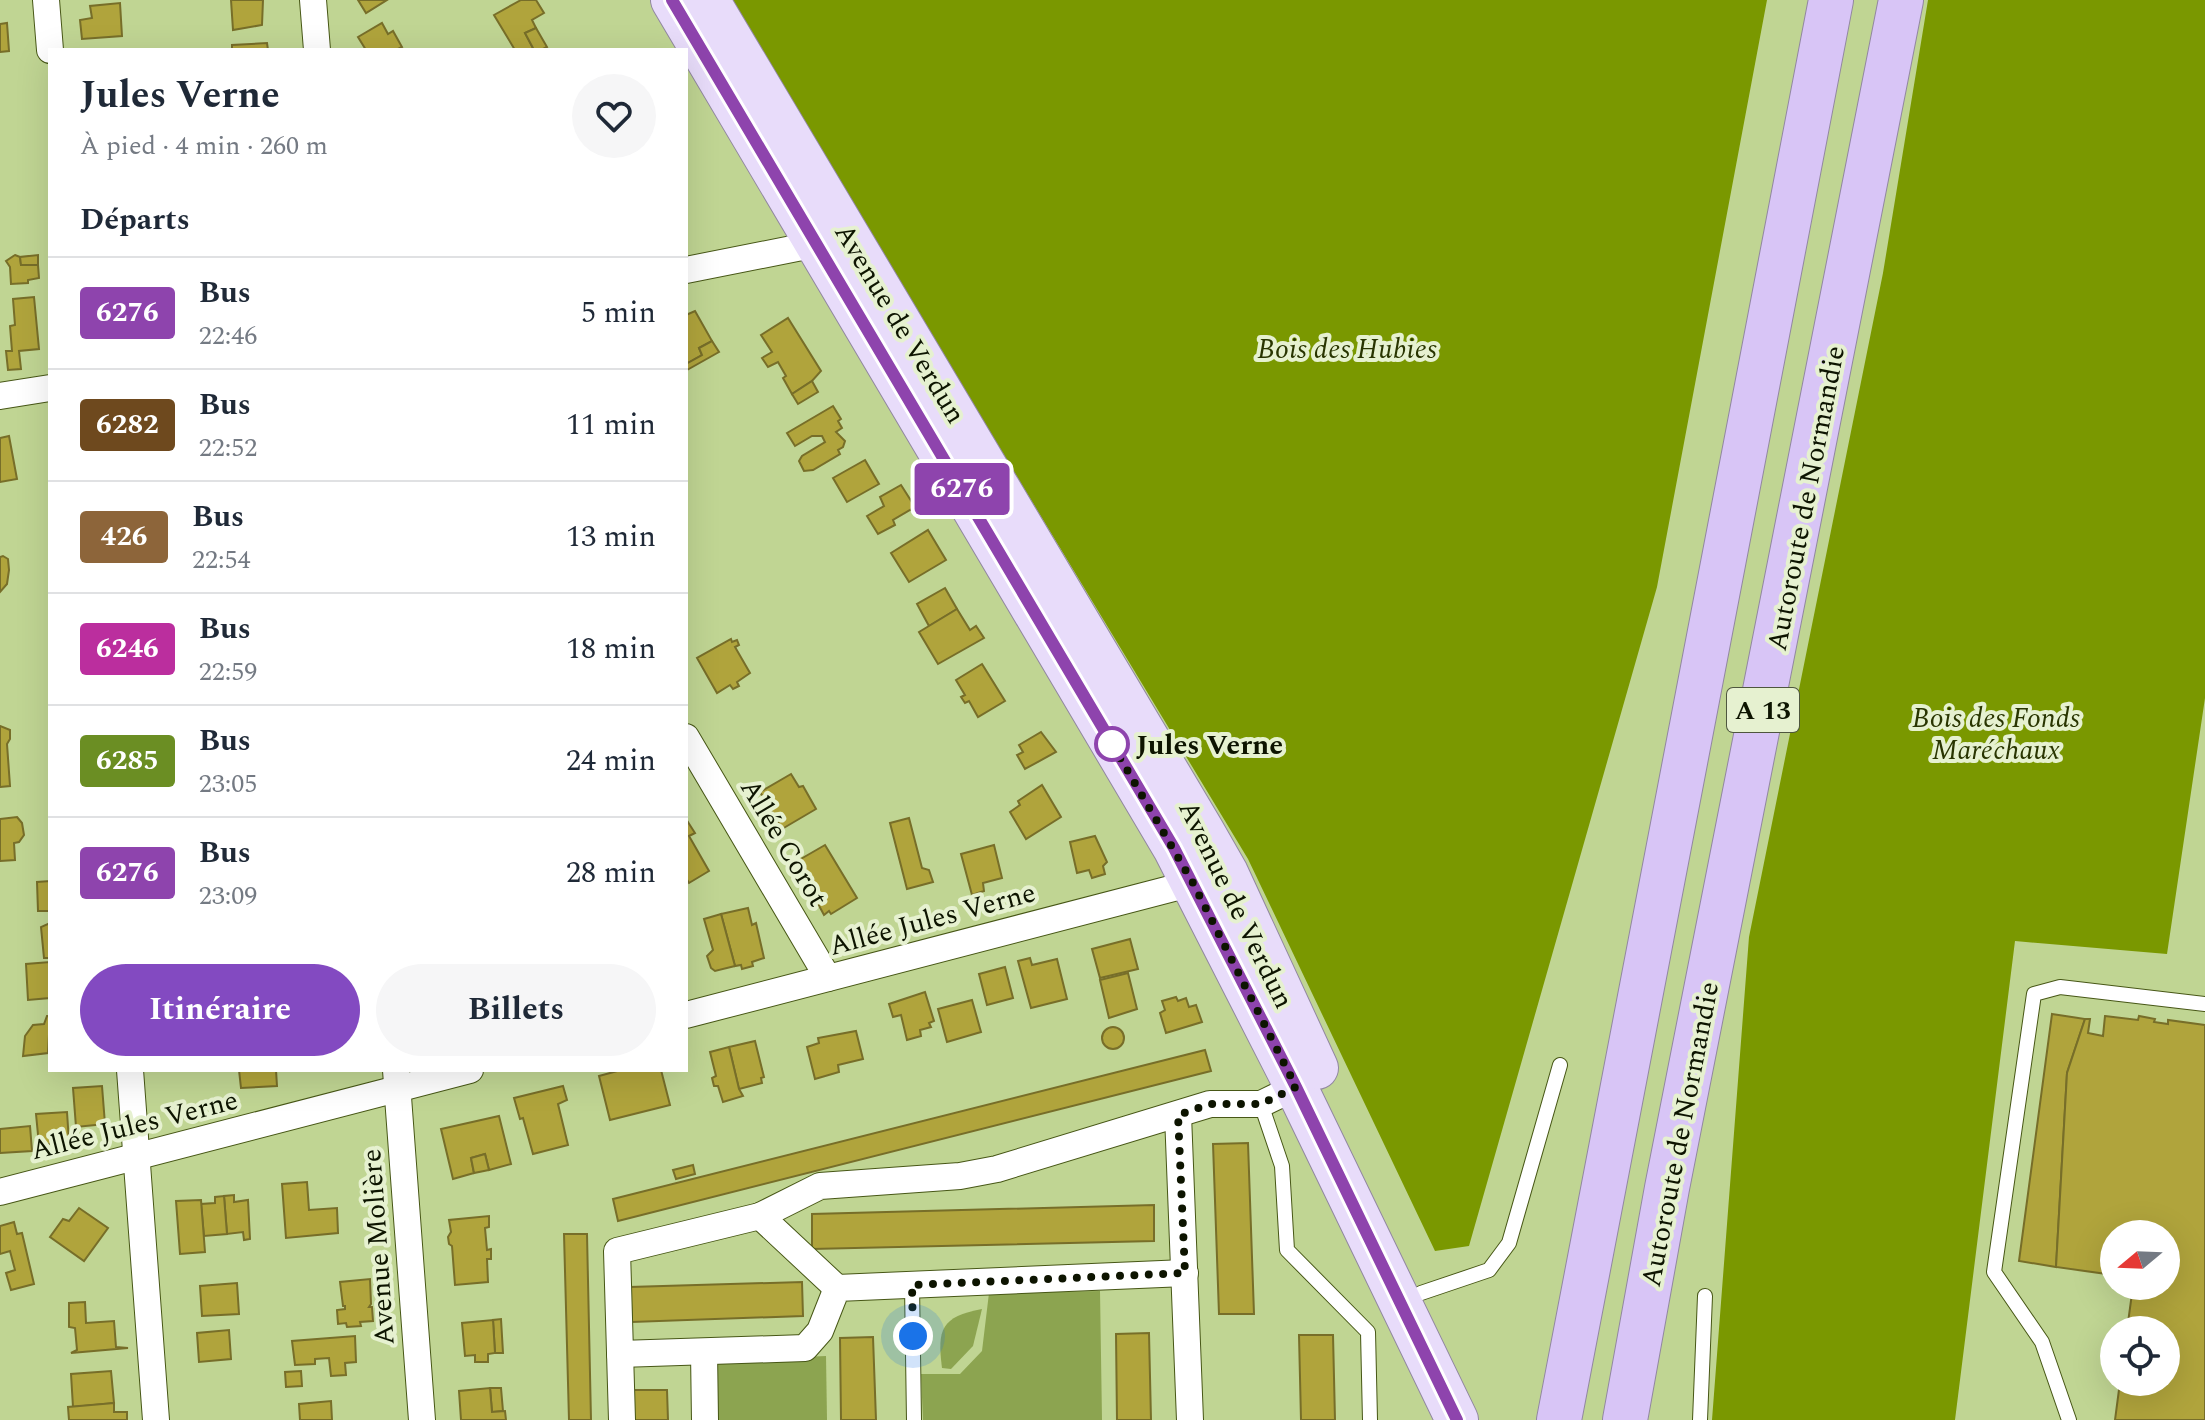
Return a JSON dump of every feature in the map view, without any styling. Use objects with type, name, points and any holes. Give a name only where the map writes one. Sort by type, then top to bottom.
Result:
[{"type":"highway","name":"A 13","points":[[1559,1420],[1831,0]]},
{"type":"highway","name":"Autoroute de Normandie","points":[[1625,1420],[1667,1188],[1901,0]]},
{"type":"main road","name":"Avenue de Verdun","points":[[672,0],[1193,883],[1278,1096],[1457,1420]]},
{"type":"main road","name":"Avenue de Verdun","points":[[708,0],[1212,846],[1421,1293],[1475,1420]]},
{"type":"street","points":[[46,0],[50,48]]},
{"type":"street","points":[[313,0],[317,48]]},
{"type":"street","points":[[688,270],[817,244]]},
{"type":"street","points":[[0,396],[48,388]]},
{"type":"street","name":"Allée Corot","points":[[688,740],[828,978]]},
{"type":"street","name":"Allée Jules Verne","points":[[688,1014],[1193,883]]},
{"type":"street","points":[[130,1072],[156,1420]]},
{"type":"street","name":"Allée Jules Verne","points":[[0,1192],[137,1158],[397,1079],[454,1072]]},
{"type":"street","name":"Avenue Molière","points":[[397,1079],[422,1420]]},
{"type":"street","points":[[622,1420],[617,1251],[760,1216],[820,1186],[960,1176],[997,1169],[1210,1104],[1278,1096]]},
{"type":"street","points":[[1178,1115],[1190,1420]]},
{"type":"street","points":[[760,1216],[837,1288],[1185,1273]]},
{"type":"street","points":[[620,1354],[805,1348],[820,1331],[837,1288]]},
{"type":"street","points":[[704,1352],[705,1420]]},
{"type":"lane","points":[[2069,1420],[2042,1342],[1994,1272],[2034,994],[2060,987],[2205,1004]]},
{"type":"lane","points":[[1421,1293],[1489,1270],[1509,1243],[1560,1065]]},
{"type":"lane","points":[[1278,1096],[1287,1250],[1368,1332],[1370,1420]]},
{"type":"lane","points":[[912,1285],[914,1420]]},
{"type":"lane","points":[[1700,1420],[1705,1296]]},
{"type":"green space","name":"Bois des Hubies","points":[[729,0],[1767,0],[1657,587],[1469,1246],[1435,1251],[1248,859]]},
{"type":"green space","name":"Bois des Fonds Maréchaux","points":[[1928,0],[2205,0],[2205,698],[2167,954],[2015,941],[1955,1420],[1712,1420],[1749,937],[1883,273]]},
{"type":"green space","points":[[1100,1291],[1102,1420],[923,1420],[921,1374],[960,1374],[982,1351],[989,1293]]},
{"type":"green space","points":[[982,1309],[973,1346],[951,1369],[942,1368],[940,1343],[945,1327],[958,1316]]},
{"type":"green space","points":[[826,1356],[827,1420],[715,1420],[714,1361]]},
{"type":"building","points":[[231,0],[263,0],[262,25],[233,30]]},
{"type":"building","points":[[358,0],[387,0],[366,13]]},
{"type":"building","points":[[521,0],[536,0],[544,13],[532,20],[536,28],[525,33],[533,48],[514,48],[494,15]]},
{"type":"building","points":[[120,3],[122,36],[82,39],[80,20],[92,18],[90,6]]},
{"type":"building","points":[[7,23],[9,51],[0,52],[0,24]]},
{"type":"building","points":[[382,23],[388,34],[393,31],[402,47],[365,48],[358,37]]},
{"type":"building","points":[[536,28],[547,47],[533,48],[525,33]]},
{"type":"building","points":[[267,43],[268,48],[232,48],[232,45]]},
{"type":"building","points":[[15,255],[20,257],[21,265],[38,265],[39,278],[28,280],[28,283],[11,284],[10,267],[6,261]]},
{"type":"building","points":[[38,255],[38,265],[21,265],[20,257]]},
{"type":"building","points":[[34,297],[39,349],[19,351],[21,369],[8,370],[6,351],[12,351],[10,326],[15,325],[13,299]]},
{"type":"building","points":[[695,311],[712,341],[699,348],[702,355],[688,363],[688,314]]},
{"type":"building","points":[[788,318],[821,371],[792,394],[778,362],[768,367],[762,358],[772,352],[761,335]]},
{"type":"building","points":[[712,341],[719,352],[688,369],[688,363],[702,355],[699,348]]},
{"type":"building","points":[[812,381],[818,392],[798,404],[792,394]]},
{"type":"building","points":[[833,406],[841,419],[838,421],[842,428],[836,432],[845,441],[838,450],[840,454],[813,470],[804,471],[799,461],[802,456],[825,442],[822,436],[812,436],[795,446],[787,433]]},
{"type":"building","points":[[9,436],[17,479],[0,482],[0,438]]},
{"type":"building","points":[[865,460],[879,484],[847,502],[833,478]]},
{"type":"building","points":[[901,485],[915,507],[893,520],[895,525],[878,534],[867,516],[884,506],[880,497]]},
{"type":"building","points":[[928,530],[946,560],[909,582],[891,553]]},
{"type":"building","points":[[0,557],[8,559],[9,570],[7,584],[0,592]]},
{"type":"building","points":[[945,588],[957,609],[929,626],[917,604]]},
{"type":"building","points":[[957,609],[970,630],[976,626],[984,638],[938,664],[919,632]]},
{"type":"building","points":[[731,639],[732,642],[737,640],[739,645],[735,647],[750,673],[737,682],[739,686],[733,689],[730,685],[717,693],[697,658]]},
{"type":"building","points":[[982,664],[1005,701],[978,717],[969,701],[965,703],[961,697],[965,695],[956,680]]},
{"type":"building","points":[[0,726],[10,730],[7,744],[10,786],[0,787]]},
{"type":"building","points":[[1041,732],[1056,752],[1025,769],[1017,755],[1023,752],[1019,745]]},
{"type":"building","points":[[791,774],[799,787],[803,786],[816,809],[782,829],[760,792]]},
{"type":"building","points":[[1042,785],[1061,817],[1026,839],[1010,812],[1020,805],[1018,801]]},
{"type":"building","points":[[17,817],[22,823],[24,835],[14,843],[15,860],[0,861],[0,819]]},
{"type":"building","points":[[909,818],[922,868],[929,870],[933,882],[907,889],[890,823]]},
{"type":"building","points":[[688,822],[695,833],[689,836],[709,871],[689,883]]},
{"type":"building","points":[[1095,836],[1107,862],[1103,866],[1105,874],[1092,878],[1089,870],[1077,873],[1070,842]]},
{"type":"building","points":[[825,845],[857,898],[824,915],[816,900],[820,897],[799,860]]},
{"type":"building","points":[[994,845],[1002,878],[983,883],[984,891],[972,895],[961,854]]},
{"type":"building","points":[[48,881],[48,911],[38,911],[37,882]]},
{"type":"building","points":[[748,908],[752,925],[756,923],[764,958],[742,969],[741,965],[735,966],[721,914]]},
{"type":"building","points":[[721,914],[735,966],[715,971],[707,956],[713,950],[704,919]]},
{"type":"building","points":[[48,924],[48,958],[44,958],[41,927]]},
{"type":"building","points":[[1130,939],[1138,969],[1100,978],[1092,949]]},
{"type":"building","points":[[1030,958],[1032,965],[1057,959],[1067,999],[1031,1008],[1018,961]]},
{"type":"building","points":[[48,962],[48,998],[28,1000],[26,964]]},
{"type":"building","points":[[1005,967],[1013,998],[987,1005],[979,974]]},
{"type":"building","points":[[1128,973],[1137,1009],[1109,1018],[1100,980]]},
{"type":"building","points":[[925,992],[934,1021],[929,1023],[931,1027],[920,1030],[921,1036],[907,1040],[901,1015],[893,1017],[889,1004]]},
{"type":"building","points":[[1176,997],[1178,1001],[1186,998],[1189,1007],[1196,1005],[1202,1022],[1166,1033],[1160,1013],[1165,1010],[1162,1001]]},
{"type":"building","points":[[972,1000],[981,1032],[947,1042],[938,1009]]},
{"type":"building","points":[[2052,1014],[2085,1019],[2067,1073],[2056,1267],[2019,1261]]},
{"type":"building","points":[[48,1016],[48,1053],[23,1056],[25,1036],[33,1025],[44,1024]]},
{"type":"building","points":[[2105,1016],[2138,1020],[2139,1016],[2168,1024],[2168,1020],[2205,1025],[2205,1420],[2115,1420],[2118,1396],[2180,1396],[2180,1316],[2129,1316],[2131,1300],[2180,1300],[2180,1220],[2100,1220],[2100,1273],[2056,1267],[2067,1073],[2085,1019],[2090,1019],[2088,1033],[2103,1036]]},
{"type":"building","points":[[1113,1027],[1121,1030],[1124,1038],[1121,1046],[1113,1049],[1105,1046],[1102,1038],[1105,1030]]},
{"type":"building","points":[[856,1031],[863,1059],[838,1065],[839,1072],[815,1079],[807,1047],[819,1043],[818,1038]]},
{"type":"building","points":[[755,1041],[764,1077],[761,1078],[762,1083],[739,1089],[729,1047]]},
{"type":"building","points":[[729,1047],[743,1096],[723,1102],[718,1086],[714,1086],[712,1078],[716,1076],[710,1052]]},
{"type":"building","points":[[1205,1050],[1211,1071],[618,1221],[613,1199]]},
{"type":"building","points":[[239,1072],[276,1072],[277,1086],[241,1088]]},
{"type":"building","points":[[614,1072],[662,1072],[670,1105],[610,1120],[599,1076]]},
{"type":"building","points":[[102,1086],[105,1124],[76,1127],[73,1088]]},
{"type":"building","points":[[563,1086],[567,1100],[558,1104],[568,1145],[533,1154],[514,1098]]},
{"type":"building","points":[[67,1112],[69,1142],[39,1145],[36,1114]]},
{"type":"building","points":[[499,1116],[511,1164],[489,1170],[485,1154],[471,1158],[474,1173],[453,1179],[441,1129]]},
{"type":"building","points":[[30,1126],[32,1151],[0,1153],[0,1129]]},
{"type":"building","points":[[1248,1143],[1254,1314],[1219,1314],[1213,1144]]},
{"type":"building","points":[[485,1154],[489,1170],[474,1173],[471,1158]]},
{"type":"building","points":[[693,1165],[695,1174],[676,1179],[673,1170]]},
{"type":"building","points":[[307,1182],[309,1210],[337,1208],[338,1233],[286,1238],[282,1184]]},
{"type":"building","points":[[234,1195],[234,1202],[248,1200],[250,1239],[244,1240],[243,1232],[227,1234],[224,1196]]},
{"type":"building","points":[[224,1196],[227,1234],[204,1236],[201,1204],[215,1203],[215,1197]]},
{"type":"building","points":[[201,1200],[205,1252],[180,1254],[176,1201]]},
{"type":"building","points":[[1154,1205],[1154,1241],[812,1249],[812,1214]]},
{"type":"building","points":[[79,1208],[108,1228],[84,1261],[50,1237],[63,1219],[69,1221]]},
{"type":"building","points":[[489,1216],[489,1227],[485,1228],[487,1250],[491,1249],[491,1259],[487,1259],[488,1282],[455,1285],[452,1246],[448,1237],[451,1232],[449,1220]]},
{"type":"building","points":[[14,1222],[17,1234],[22,1233],[34,1284],[11,1290],[6,1273],[15,1270],[10,1251],[0,1254],[0,1226]]},
{"type":"building","points":[[564,1234],[587,1234],[591,1420],[569,1420]]},
{"type":"building","points":[[370,1279],[369,1307],[372,1307],[373,1321],[360,1322],[361,1326],[338,1324],[337,1310],[345,1309],[340,1282]]},
{"type":"building","points":[[802,1282],[803,1316],[632,1322],[630,1287]]},
{"type":"building","points":[[237,1283],[239,1314],[202,1316],[200,1286]]},
{"type":"building","points":[[85,1302],[86,1323],[114,1321],[116,1347],[128,1348],[71,1353],[77,1350],[75,1328],[69,1327],[69,1303]]},
{"type":"building","points":[[501,1319],[503,1353],[495,1353],[493,1320]]},
{"type":"building","points":[[493,1320],[495,1353],[488,1354],[488,1362],[475,1362],[475,1355],[465,1356],[462,1323]]},
{"type":"building","points":[[229,1330],[231,1359],[199,1362],[197,1333]]},
{"type":"building","points":[[1149,1333],[1151,1420],[1117,1420],[1116,1334]]},
{"type":"building","points":[[1299,1335],[1333,1335],[1335,1420],[1301,1420]]},
{"type":"building","points":[[355,1336],[356,1362],[345,1363],[346,1375],[331,1376],[329,1358],[315,1359],[315,1364],[295,1365],[292,1341]]},
{"type":"building","points":[[873,1337],[876,1420],[841,1420],[840,1338]]},
{"type":"building","points":[[111,1371],[114,1403],[73,1407],[71,1374]]},
{"type":"building","points":[[301,1371],[302,1386],[286,1387],[285,1372]]},
{"type":"building","points":[[490,1388],[501,1388],[503,1411],[492,1412]]},
{"type":"building","points":[[490,1388],[492,1412],[505,1411],[506,1420],[461,1420],[459,1391]]},
{"type":"building","points":[[633,1390],[667,1390],[668,1420],[634,1420]]},
{"type":"building","points":[[331,1401],[332,1420],[300,1420],[299,1404]]},
{"type":"building","points":[[114,1403],[114,1412],[127,1412],[127,1420],[69,1420],[68,1407]]},
{"type":"bus line","name":"6276","points":[[672,0],[1174,848],[1296,1087],[1457,1420]]},
{"type":"place","name":"Jules Verne","points":[[1112,744]]},
{"type":"route","points":[[913,1336],[912,1285],[1185,1273],[1178,1115],[1210,1104],[1261,1104],[1296,1087],[1193,883],[1112,744]]}]
